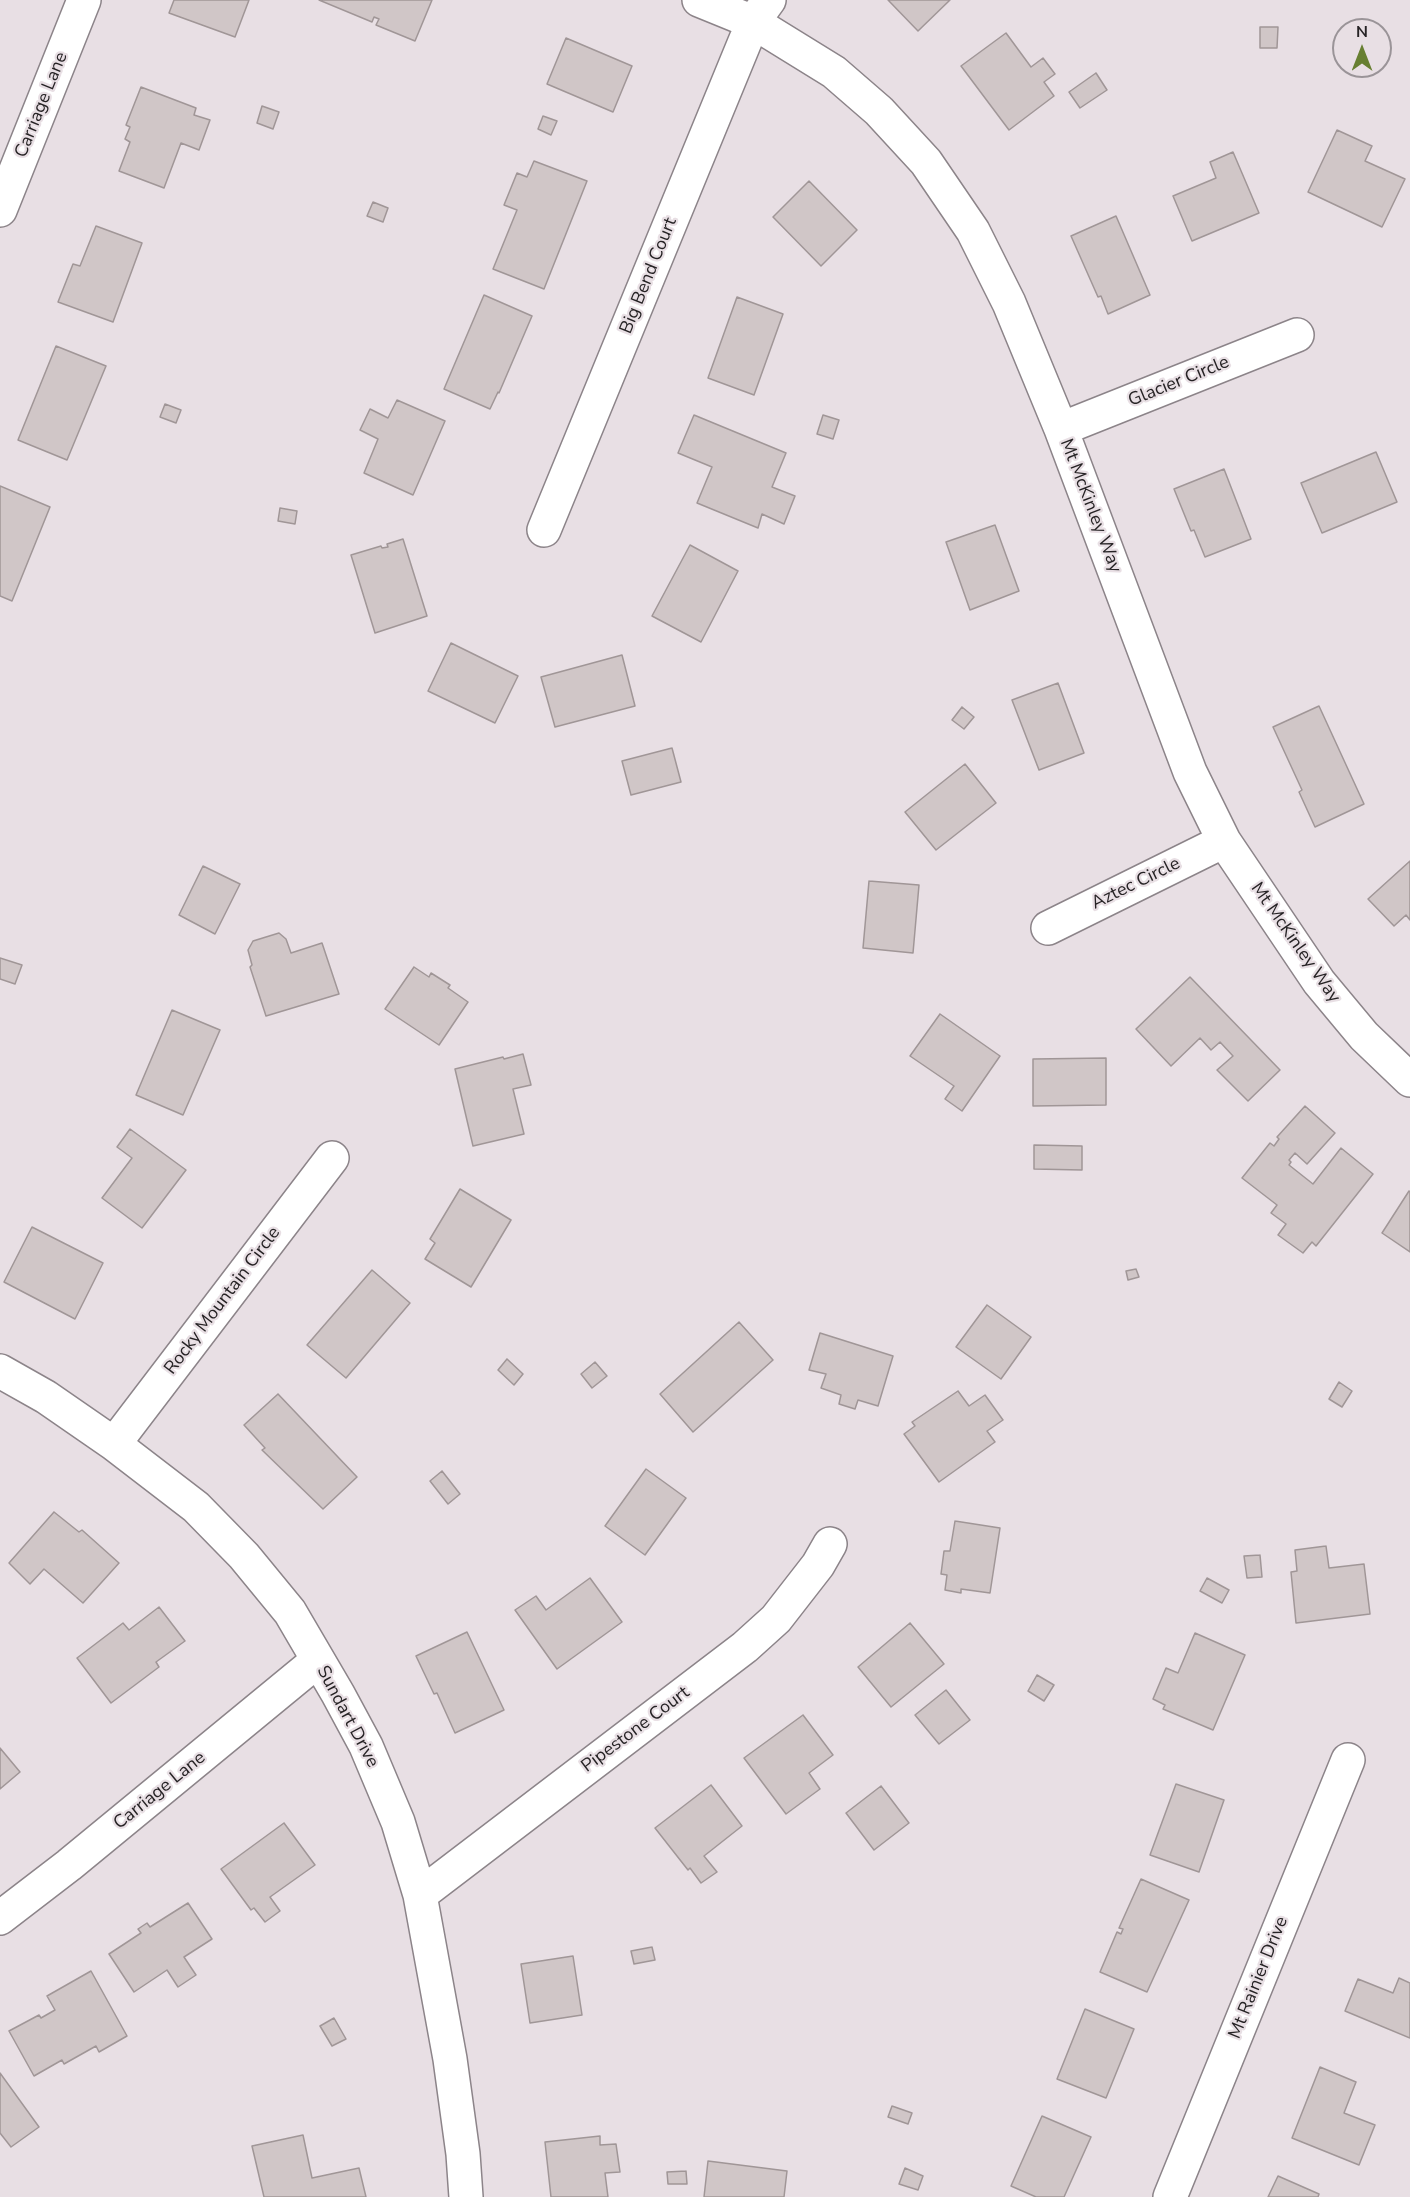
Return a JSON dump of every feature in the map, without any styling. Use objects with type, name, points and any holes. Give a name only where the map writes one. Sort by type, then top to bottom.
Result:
[{"type":"street","name":"Carriage Lane","points":[[0,210],[84,0]]},
{"type":"street","name":"Mt McKinley Way","points":[[699,0],[761,11],[834,72],[879,111],[926,162],[973,231],[1009,303],[1061,429],[1190,772],[1224,841],[1319,982],[1364,1036],[1410,1080]]},
{"type":"street","name":"Big Bend Court","points":[[544,530],[761,11]]},
{"type":"street","name":"Glacier Circle","points":[[1061,429],[1297,335]]},
{"type":"street","name":"Aztec Circle","points":[[1048,928],[1224,841]]},
{"type":"street","name":"Rocky Mountain Circle","points":[[114,1444],[332,1158]]},
{"type":"street","name":"Sundart Drive","points":[[0,1371],[46,1397],[114,1444],[196,1507],[244,1556],[290,1612],[338,1694],[366,1746],[398,1822],[420,1895],[451,2071],[463,2154],[466,2197]]},
{"type":"street","name":"Pipestone Court","points":[[420,1895],[745,1647],[776,1619],[818,1565],[830,1544]]},
{"type":"street","name":"Carriage Lane","points":[[0,1918],[69,1865],[317,1661]]},
{"type":"street","name":"Mt Rainier Drive","points":[[1170,2197],[1348,1760]]},
{"type":"building","points":[[174,0],[249,0],[235,37],[169,13]]},
{"type":"building","points":[[319,0],[432,0],[415,41],[376,25],[379,19],[374,17],[372,22]]},
{"type":"building","points":[[888,0],[950,0],[918,31]]},
{"type":"building","points":[[1260,27],[1278,27],[1277,48],[1260,48]]},
{"type":"building","points":[[1006,33],[1031,67],[1043,58],[1055,74],[1044,82],[1054,96],[1009,130],[961,66]]},
{"type":"building","points":[[566,38],[632,66],[613,112],[547,84]]},
{"type":"building","points":[[1096,73],[1107,90],[1080,108],[1069,92]]},
{"type":"building","points":[[141,87],[196,108],[194,115],[210,120],[199,150],[181,143],[164,188],[119,171],[130,142],[125,139],[130,127],[126,125]]},
{"type":"building","points":[[262,106],[279,112],[273,129],[257,123]]},
{"type":"building","points":[[543,116],[557,121],[551,135],[538,129]]},
{"type":"building","points":[[1337,130],[1372,146],[1365,161],[1405,179],[1382,227],[1308,192]]},
{"type":"building","points":[[1233,152],[1259,213],[1192,241],[1173,196],[1216,178],[1210,162]]},
{"type":"building","points":[[534,161],[587,181],[544,289],[493,269],[517,210],[504,205],[517,173],[527,177]]},
{"type":"building","points":[[809,181],[857,230],[821,266],[773,217]]},
{"type":"building","points":[[373,202],[388,208],[383,222],[367,216]]},
{"type":"building","points":[[1116,216],[1150,295],[1108,314],[1071,236]]},
{"type":"building","points":[[96,226],[142,243],[113,322],[58,302],[73,264],[80,266]]},
{"type":"building","points":[[484,295],[532,316],[490,409],[444,389]]},
{"type":"building","points":[[737,297],[783,314],[754,395],[708,378]]},
{"type":"building","points":[[56,346],[106,366],[67,460],[18,440]]},
{"type":"building","points":[[397,400],[445,421],[413,495],[364,473],[378,439],[360,430],[370,409],[388,418]]},
{"type":"building","points":[[165,404],[181,410],[176,423],[160,417]]},
{"type":"building","points":[[694,415],[786,453],[772,487],[795,496],[784,524],[762,514],[758,528],[697,503],[712,467],[678,453]]},
{"type":"building","points":[[823,415],[839,420],[833,439],[817,434]]},
{"type":"building","points":[[1376,452],[1397,502],[1322,533],[1301,483]]},
{"type":"building","points":[[1224,469],[1251,539],[1205,557],[1194,530],[1191,531],[1174,489]]},
{"type":"building","points":[[0,486],[50,507],[12,601],[0,596]]},
{"type":"building","points":[[280,508],[297,511],[295,524],[278,521]]},
{"type":"building","points":[[995,525],[1019,591],[970,610],[946,542]]},
{"type":"building","points":[[403,539],[427,616],[375,633],[351,555],[381,546],[382,548],[388,547],[387,544]]},
{"type":"building","points":[[690,545],[738,571],[701,642],[652,616]]},
{"type":"building","points":[[451,643],[518,676],[495,723],[428,691]]},
{"type":"building","points":[[622,655],[635,706],[555,727],[541,677]]},
{"type":"building","points":[[1058,683],[1084,753],[1039,770],[1012,700]]},
{"type":"building","points":[[1319,706],[1364,804],[1315,827],[1299,792],[1302,790],[1273,727]]},
{"type":"building","points":[[962,707],[974,717],[964,729],[952,720]]},
{"type":"building","points":[[672,748],[681,782],[631,795],[622,761]]},
{"type":"building","points":[[965,764],[996,803],[936,850],[905,812]]},
{"type":"building","points":[[1410,861],[1410,920],[1406,915],[1394,926],[1368,899]]},
{"type":"building","points":[[203,866],[240,884],[215,934],[179,915]]},
{"type":"building","points":[[869,881],[919,885],[913,953],[863,948]]},
{"type":"building","points":[[279,933],[286,939],[291,953],[322,943],[339,994],[266,1016],[250,967],[252,965],[248,950],[253,941]]},
{"type":"building","points":[[0,958],[22,965],[15,984],[0,979]]},
{"type":"building","points":[[414,967],[429,977],[431,973],[450,985],[448,988],[468,1002],[439,1045],[385,1009]]},
{"type":"building","points":[[1190,977],[1280,1070],[1248,1101],[1217,1070],[1233,1056],[1220,1042],[1211,1050],[1200,1038],[1171,1066],[1136,1029]]},
{"type":"building","points":[[172,1010],[220,1030],[183,1115],[136,1095]]},
{"type":"building","points":[[940,1014],[1000,1056],[962,1111],[945,1099],[954,1086],[910,1056]]},
{"type":"building","points":[[523,1054],[531,1085],[513,1089],[524,1134],[473,1146],[455,1069]]},
{"type":"building","points":[[1106,1058],[1106,1105],[1033,1106],[1033,1059]]},
{"type":"building","points":[[1305,1106],[1335,1133],[1307,1164],[1295,1153],[1289,1160],[1291,1162],[1289,1165],[1313,1184],[1341,1148],[1373,1174],[1316,1246],[1312,1242],[1303,1253],[1278,1235],[1286,1224],[1271,1213],[1277,1205],[1242,1178],[1270,1143],[1274,1146],[1279,1139],[1277,1137]]},
{"type":"building","points":[[130,1129],[186,1170],[142,1228],[102,1198],[132,1158],[117,1147]]},
{"type":"building","points":[[1034,1145],[1082,1146],[1082,1170],[1034,1169]]},
{"type":"building","points":[[460,1189],[511,1220],[471,1287],[425,1259],[435,1243],[430,1239]]},
{"type":"building","points":[[1410,1192],[1410,1252],[1382,1233]]},
{"type":"building","points":[[32,1227],[103,1263],[75,1319],[4,1282]]},
{"type":"building","points":[[1136,1269],[1139,1277],[1128,1280],[1126,1271]]},
{"type":"building","points":[[372,1270],[410,1303],[346,1378],[307,1345]]},
{"type":"building","points":[[987,1305],[1031,1337],[1001,1379],[956,1347]]},
{"type":"building","points":[[739,1322],[773,1360],[693,1432],[660,1394]]},
{"type":"building","points":[[820,1333],[893,1356],[878,1406],[858,1400],[855,1409],[839,1404],[841,1395],[821,1388],[826,1374],[809,1370]]},
{"type":"building","points":[[507,1359],[523,1374],[514,1385],[498,1370]]},
{"type":"building","points":[[595,1362],[607,1376],[592,1388],[581,1374]]},
{"type":"building","points":[[1339,1382],[1352,1391],[1342,1407],[1329,1399]]},
{"type":"building","points":[[958,1391],[969,1406],[985,1395],[1003,1420],[987,1431],[995,1442],[939,1482],[904,1434],[915,1426],[912,1422]]},
{"type":"building","points":[[278,1394],[357,1477],[323,1509],[262,1450],[265,1448],[244,1425]]},
{"type":"building","points":[[646,1469],[686,1498],[645,1555],[605,1526]]},
{"type":"building","points":[[442,1471],[460,1494],[448,1504],[430,1481]]},
{"type":"building","points":[[54,1512],[79,1532],[82,1530],[119,1563],[83,1603],[44,1569],[30,1584],[9,1563]]},
{"type":"building","points":[[955,1521],[1000,1528],[990,1593],[961,1589],[961,1593],[945,1590],[947,1575],[941,1574],[944,1551],[950,1551]]},
{"type":"building","points":[[1326,1546],[1329,1568],[1364,1564],[1370,1614],[1296,1623],[1291,1572],[1297,1571],[1295,1550]]},
{"type":"building","points":[[1260,1555],[1262,1577],[1247,1578],[1244,1556]]},
{"type":"building","points":[[590,1578],[622,1622],[557,1669],[515,1610],[536,1596],[546,1610]]},
{"type":"building","points":[[1207,1578],[1229,1590],[1222,1603],[1200,1591]]},
{"type":"building","points":[[159,1607],[185,1641],[156,1662],[159,1667],[111,1703],[77,1658],[123,1623],[129,1630]]},
{"type":"building","points":[[910,1623],[944,1664],[891,1707],[858,1667]]},
{"type":"building","points":[[467,1632],[504,1710],[455,1733],[437,1693],[434,1694],[416,1656]]},
{"type":"building","points":[[1195,1633],[1245,1655],[1213,1730],[1163,1709],[1165,1705],[1153,1699],[1166,1668],[1178,1673]]},
{"type":"building","points":[[1037,1675],[1054,1685],[1044,1701],[1028,1691]]},
{"type":"building","points":[[946,1690],[970,1720],[939,1744],[915,1715]]},
{"type":"building","points":[[803,1715],[833,1755],[809,1773],[820,1789],[786,1814],[744,1758]]},
{"type":"building","points":[[0,1748],[20,1772],[0,1789]]},
{"type":"building","points":[[1176,1784],[1224,1800],[1199,1872],[1150,1855]]},
{"type":"building","points":[[711,1785],[742,1826],[704,1856],[717,1872],[701,1883],[655,1828]]},
{"type":"building","points":[[881,1786],[909,1823],[874,1850],[846,1813]]},
{"type":"building","points":[[284,1823],[315,1865],[270,1897],[280,1911],[265,1922],[254,1908],[251,1910],[221,1869]]},
{"type":"building","points":[[1141,1879],[1189,1900],[1147,1992],[1100,1972],[1117,1932],[1121,1934],[1123,1929],[1119,1928]]},
{"type":"building","points":[[188,1903],[212,1939],[184,1957],[196,1975],[178,1987],[167,1970],[134,1992],[109,1954],[141,1933],[138,1929],[147,1923],[150,1927]]},
{"type":"building","points":[[652,1947],[655,1960],[634,1964],[631,1951]]},
{"type":"building","points":[[573,1956],[582,2015],[530,2023],[521,1964]]},
{"type":"building","points":[[91,1971],[127,2036],[99,2052],[96,2046],[64,2064],[62,2060],[34,2076],[9,2031],[39,2015],[41,2018],[55,2010],[47,1996]]},
{"type":"building","points":[[1399,1978],[1410,1983],[1410,2038],[1345,2011],[1358,1979],[1393,1993]]},
{"type":"building","points":[[1085,2009],[1134,2029],[1106,2098],[1057,2079]]},
{"type":"building","points":[[334,2018],[346,2039],[332,2046],[320,2026]]},
{"type":"building","points":[[1320,2067],[1356,2082],[1344,2113],[1375,2125],[1359,2165],[1292,2138]]},
{"type":"building","points":[[0,2073],[39,2127],[11,2147],[0,2133]]},
{"type":"building","points":[[892,2106],[912,2113],[908,2124],[888,2117]]},
{"type":"building","points":[[1042,2116],[1091,2137],[1064,2197],[1036,2197],[1011,2186]]},
{"type":"building","points":[[303,2135],[312,2178],[359,2168],[366,2197],[264,2197],[252,2146]]},
{"type":"building","points":[[600,2136],[600,2145],[616,2144],[620,2172],[605,2173],[608,2197],[551,2197],[545,2142]]},
{"type":"building","points":[[708,2161],[787,2171],[784,2197],[704,2197]]},
{"type":"building","points":[[905,2168],[923,2176],[918,2190],[899,2184]]},
{"type":"building","points":[[686,2171],[687,2184],[668,2184],[667,2172]]},
{"type":"building","points":[[1278,2176],[1319,2194],[1318,2197],[1268,2197]]}]
